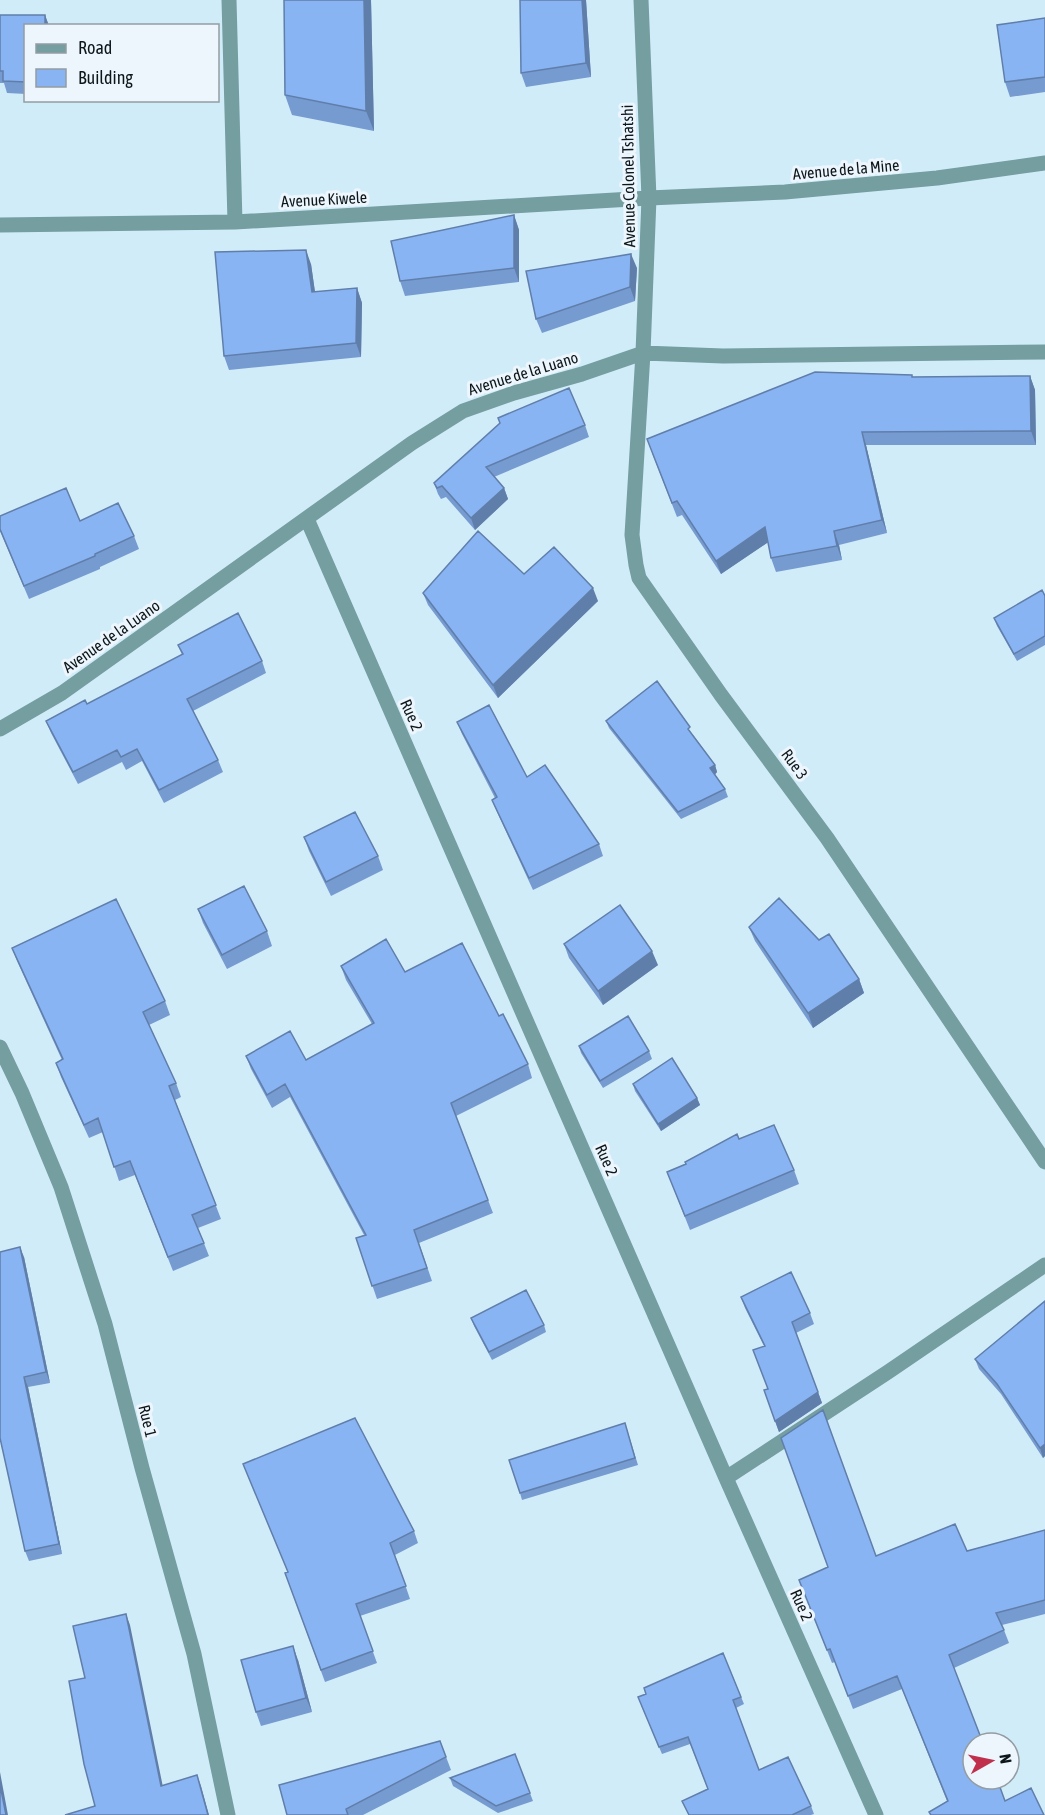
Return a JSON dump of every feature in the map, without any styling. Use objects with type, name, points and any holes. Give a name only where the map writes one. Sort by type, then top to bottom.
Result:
[{"type":"street","points":[[229,0],[235,222]]},
{"type":"street","name":"Avenue Colonel Tshatshi","points":[[641,0],[649,198],[643,352]]},
{"type":"street","name":"Avenue de la Mine","points":[[649,198],[849,188],[1045,163]]},
{"type":"street","name":"Avenue Kiwele","points":[[0,225],[235,222],[649,198]]},
{"type":"street","name":"Avenue de la Luano","points":[[0,729],[62,693],[412,443],[463,411],[514,393],[582,374],[643,352],[723,356],[1045,352]]},
{"type":"street","name":"Rue 3","points":[[643,352],[632,535],[639,578],[721,695],[827,838],[1045,1162]]},
{"type":"street","name":"Rue 2","points":[[307,519],[726,1478],[876,1815]]},
{"type":"street","name":"Rue 1","points":[[0,1047],[22,1093],[60,1187],[105,1324],[194,1654],[228,1815]]},
{"type":"street","points":[[726,1478],[888,1372],[1045,1265]]},
{"type":"building","points":[[284,0],[364,0],[366,111],[285,95]]},
{"type":"building","points":[[520,0],[582,0],[586,63],[521,73]]},
{"type":"building","points":[[0,15],[45,15],[45,24],[24,24],[24,82],[3,81],[3,71],[0,71]]},
{"type":"building","points":[[1045,18],[1045,77],[1005,82],[997,25]]},
{"type":"building","points":[[514,215],[514,268],[400,281],[391,241]]},
{"type":"building","points":[[306,250],[312,292],[357,288],[356,343],[224,356],[215,252]]},
{"type":"building","points":[[631,254],[630,287],[536,319],[526,271]]},
{"type":"building","points":[[815,372],[912,375],[912,377],[1030,376],[1031,431],[862,432],[882,520],[834,531],[837,546],[771,558],[765,527],[716,561],[677,501],[672,503],[647,439]]},
{"type":"building","points":[[569,388],[585,425],[486,467],[504,488],[471,518],[442,486],[437,488],[434,483],[500,423],[498,418]]},
{"type":"building","points":[[66,488],[80,521],[118,503],[134,536],[95,556],[24,586],[0,529],[0,516]]},
{"type":"building","points":[[478,531],[524,574],[554,547],[593,588],[493,685],[423,593]]},
{"type":"building","points":[[1042,590],[1045,596],[1045,636],[1014,654],[994,618]]},
{"type":"building","points":[[238,613],[262,661],[187,699],[218,760],[159,790],[137,749],[121,757],[117,750],[73,772],[46,721],[85,700],[87,704],[183,654],[178,645]]},
{"type":"building","points":[[657,681],[715,765],[710,768],[725,789],[678,812],[606,721]]},
{"type":"building","points":[[489,705],[527,777],[545,765],[599,844],[529,878],[492,800],[497,797],[457,722]]},
{"type":"building","points":[[355,812],[378,856],[326,882],[304,837]]},
{"type":"building","points":[[244,886],[267,931],[222,955],[198,909]]},
{"type":"building","points":[[779,898],[819,940],[829,934],[859,979],[808,1013],[749,927]]},
{"type":"building","points":[[116,899],[165,1001],[143,1012],[176,1083],[169,1086],[216,1205],[192,1215],[204,1243],[168,1257],[130,1161],[114,1167],[98,1118],[84,1125],[56,1063],[63,1059],[12,948]]},
{"type":"building","points":[[620,905],[652,951],[598,991],[564,944]]},
{"type":"building","points":[[386,939],[405,972],[462,943],[499,1016],[503,1014],[528,1064],[451,1103],[488,1200],[414,1230],[427,1268],[372,1286],[356,1238],[366,1235],[285,1084],[267,1095],[246,1056],[290,1031],[306,1060],[374,1023],[341,966]]},
{"type":"building","points":[[628,1016],[649,1051],[600,1081],[579,1046]]},
{"type":"building","points":[[672,1058],[697,1098],[658,1124],[633,1084]]},
{"type":"building","points":[[774,1125],[794,1170],[685,1216],[667,1172],[686,1164],[685,1162],[737,1134],[739,1139]]},
{"type":"building","points":[[20,1247],[46,1372],[24,1377],[59,1544],[25,1551],[0,1438],[0,1252]]},
{"type":"building","points":[[791,1272],[810,1313],[792,1322],[818,1392],[775,1421],[764,1390],[768,1389],[753,1350],[765,1346],[741,1297]]},
{"type":"building","points":[[526,1290],[544,1325],[489,1352],[471,1318]]},
{"type":"building","points":[[1045,1301],[1045,1444],[1040,1448],[997,1384],[975,1359]]},
{"type":"building","points":[[823,1410],[876,1556],[955,1524],[967,1551],[1045,1530],[1045,1600],[996,1613],[1004,1630],[949,1655],[978,1731],[961,1731],[961,1791],[1001,1791],[1005,1801],[1031,1788],[1044,1815],[931,1815],[929,1812],[948,1801],[897,1676],[848,1696],[799,1580],[828,1567],[781,1438]]},
{"type":"building","points":[[355,1418],[414,1531],[390,1543],[406,1586],[356,1604],[373,1651],[321,1670],[285,1573],[288,1572],[243,1464]]},
{"type":"building","points":[[625,1423],[635,1458],[520,1493],[509,1460]]},
{"type":"building","points":[[126,1614],[161,1786],[197,1775],[208,1815],[65,1815],[95,1806],[84,1764],[69,1681],[85,1678],[73,1626]]},
{"type":"building","points":[[293,1646],[306,1698],[256,1712],[241,1660]]},
{"type":"building","points":[[723,1653],[741,1697],[733,1700],[759,1770],[788,1757],[811,1806],[792,1815],[689,1815],[682,1801],[708,1789],[688,1737],[659,1747],[638,1697],[646,1694],[644,1688]]},
{"type":"building","points":[[440,1741],[446,1757],[346,1809],[348,1815],[287,1815],[279,1785]]},
{"type":"building","points":[[515,1754],[530,1793],[496,1806],[450,1778]]},
{"type":"building","points":[[0,1785],[6,1815],[0,1815]]}]
